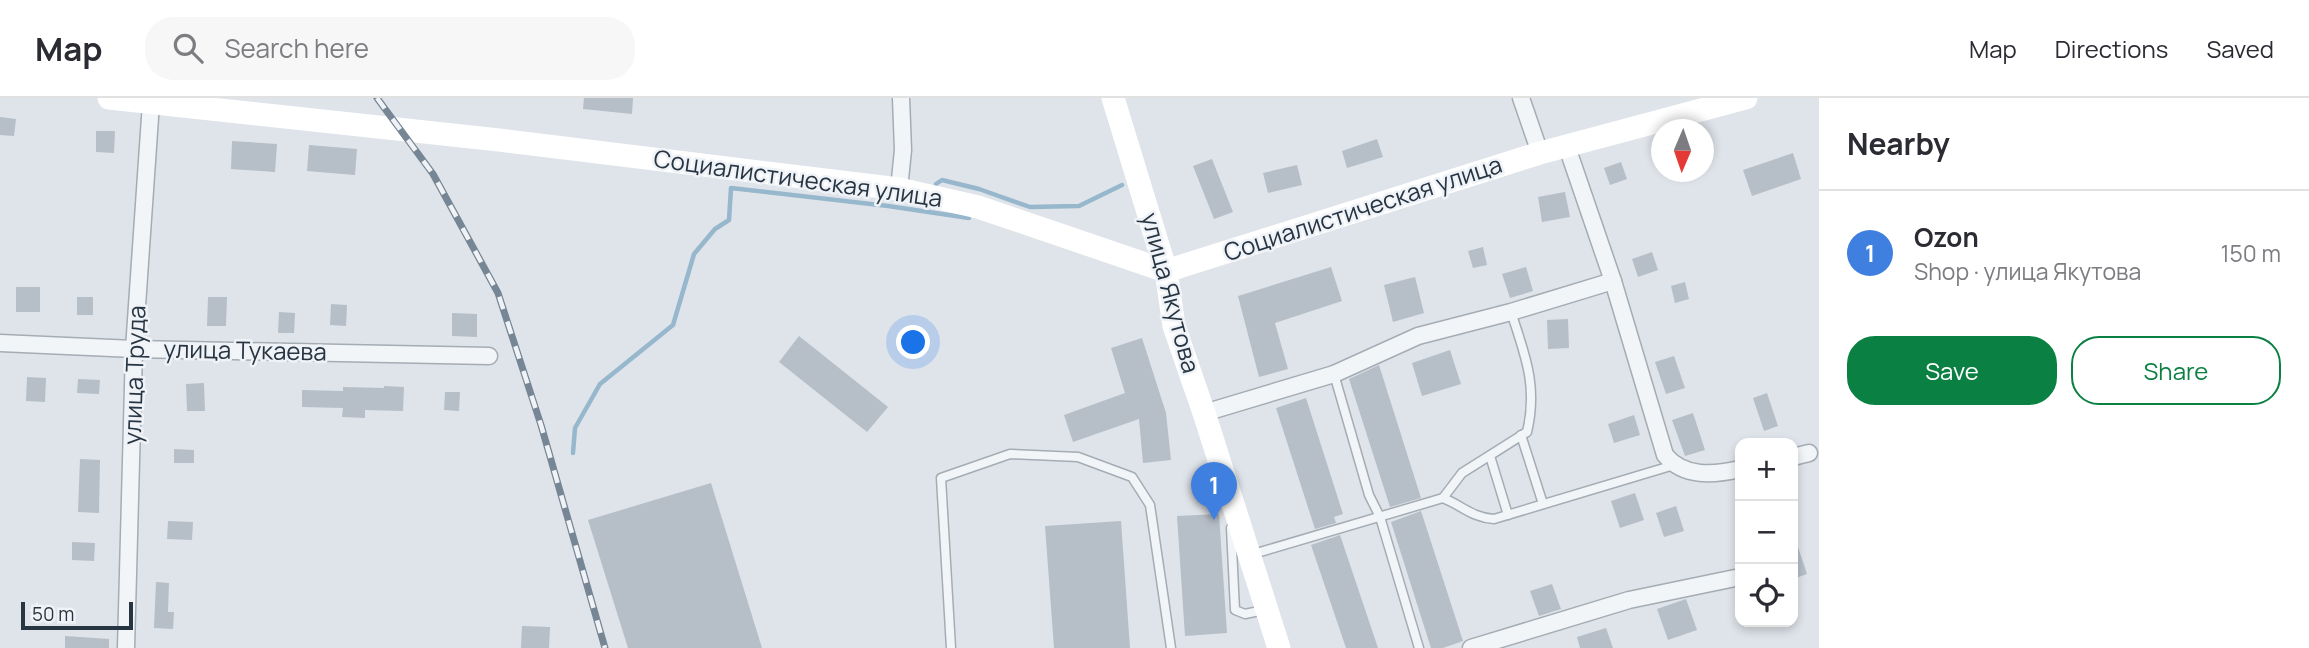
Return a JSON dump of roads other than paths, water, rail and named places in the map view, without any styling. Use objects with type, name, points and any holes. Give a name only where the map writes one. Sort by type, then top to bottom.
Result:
[{"type":"street","name":"Социалистическая улица","points":[[109,98],[499,140],[899,189],[978,207],[1166,271],[1540,153],[1746,98]]},
{"type":"street","points":[[899,189],[903,150],[901,98]]},
{"type":"street","name":"улица Якутова","points":[[1113,98],[1166,271],[1174,326],[1279,648]]},
{"type":"street","points":[[1521,98],[1540,153]]},
{"type":"street","name":"улица Труда","points":[[126,648],[134,349],[151,103]]},
{"type":"street","points":[[1567,147],[1613,281],[1665,454],[1674,465],[1692,472],[1716,474],[1735,470]]},
{"type":"street","points":[[1204,413],[1334,374],[1418,336],[1511,312],[1613,281]]},
{"type":"street","name":"улица Тукаева","points":[[0,343],[134,349],[489,356]]},
{"type":"street","points":[[1798,456],[1809,453]]},
{"type":"street","points":[[1471,648],[1629,600],[1735,578]]},
{"type":"lane","points":[[1250,555],[1443,498],[1462,473],[1527,432],[1531,416],[1530,369],[1511,312]]},
{"type":"lane","points":[[1334,374],[1369,495],[1380,517],[1419,648]]},
{"type":"lane","points":[[1521,435],[1543,505]]},
{"type":"lane","points":[[951,648],[941,478],[1010,454],[1078,457],[1132,477],[1150,505],[1171,648]]},
{"type":"lane","points":[[1490,456],[1508,515]]},
{"type":"lane","points":[[1443,498],[1483,519],[1494,519],[1674,465]]},
{"type":"lane","points":[[1230,493],[1235,610],[1245,614],[1267,610]]},
{"type":"waterway","points":[[936,184],[942,180],[979,189],[1030,207],[1079,206],[1122,185]]},
{"type":"waterway","points":[[573,453],[575,428],[600,384],[673,325],[694,254],[715,229],[729,220],[731,188],[969,218]]},
{"type":"railway","points":[[377,98],[433,174],[498,293],[541,425],[605,648]]},
{"type":"place","name":"Ozon","points":[[1214,520]]}]
